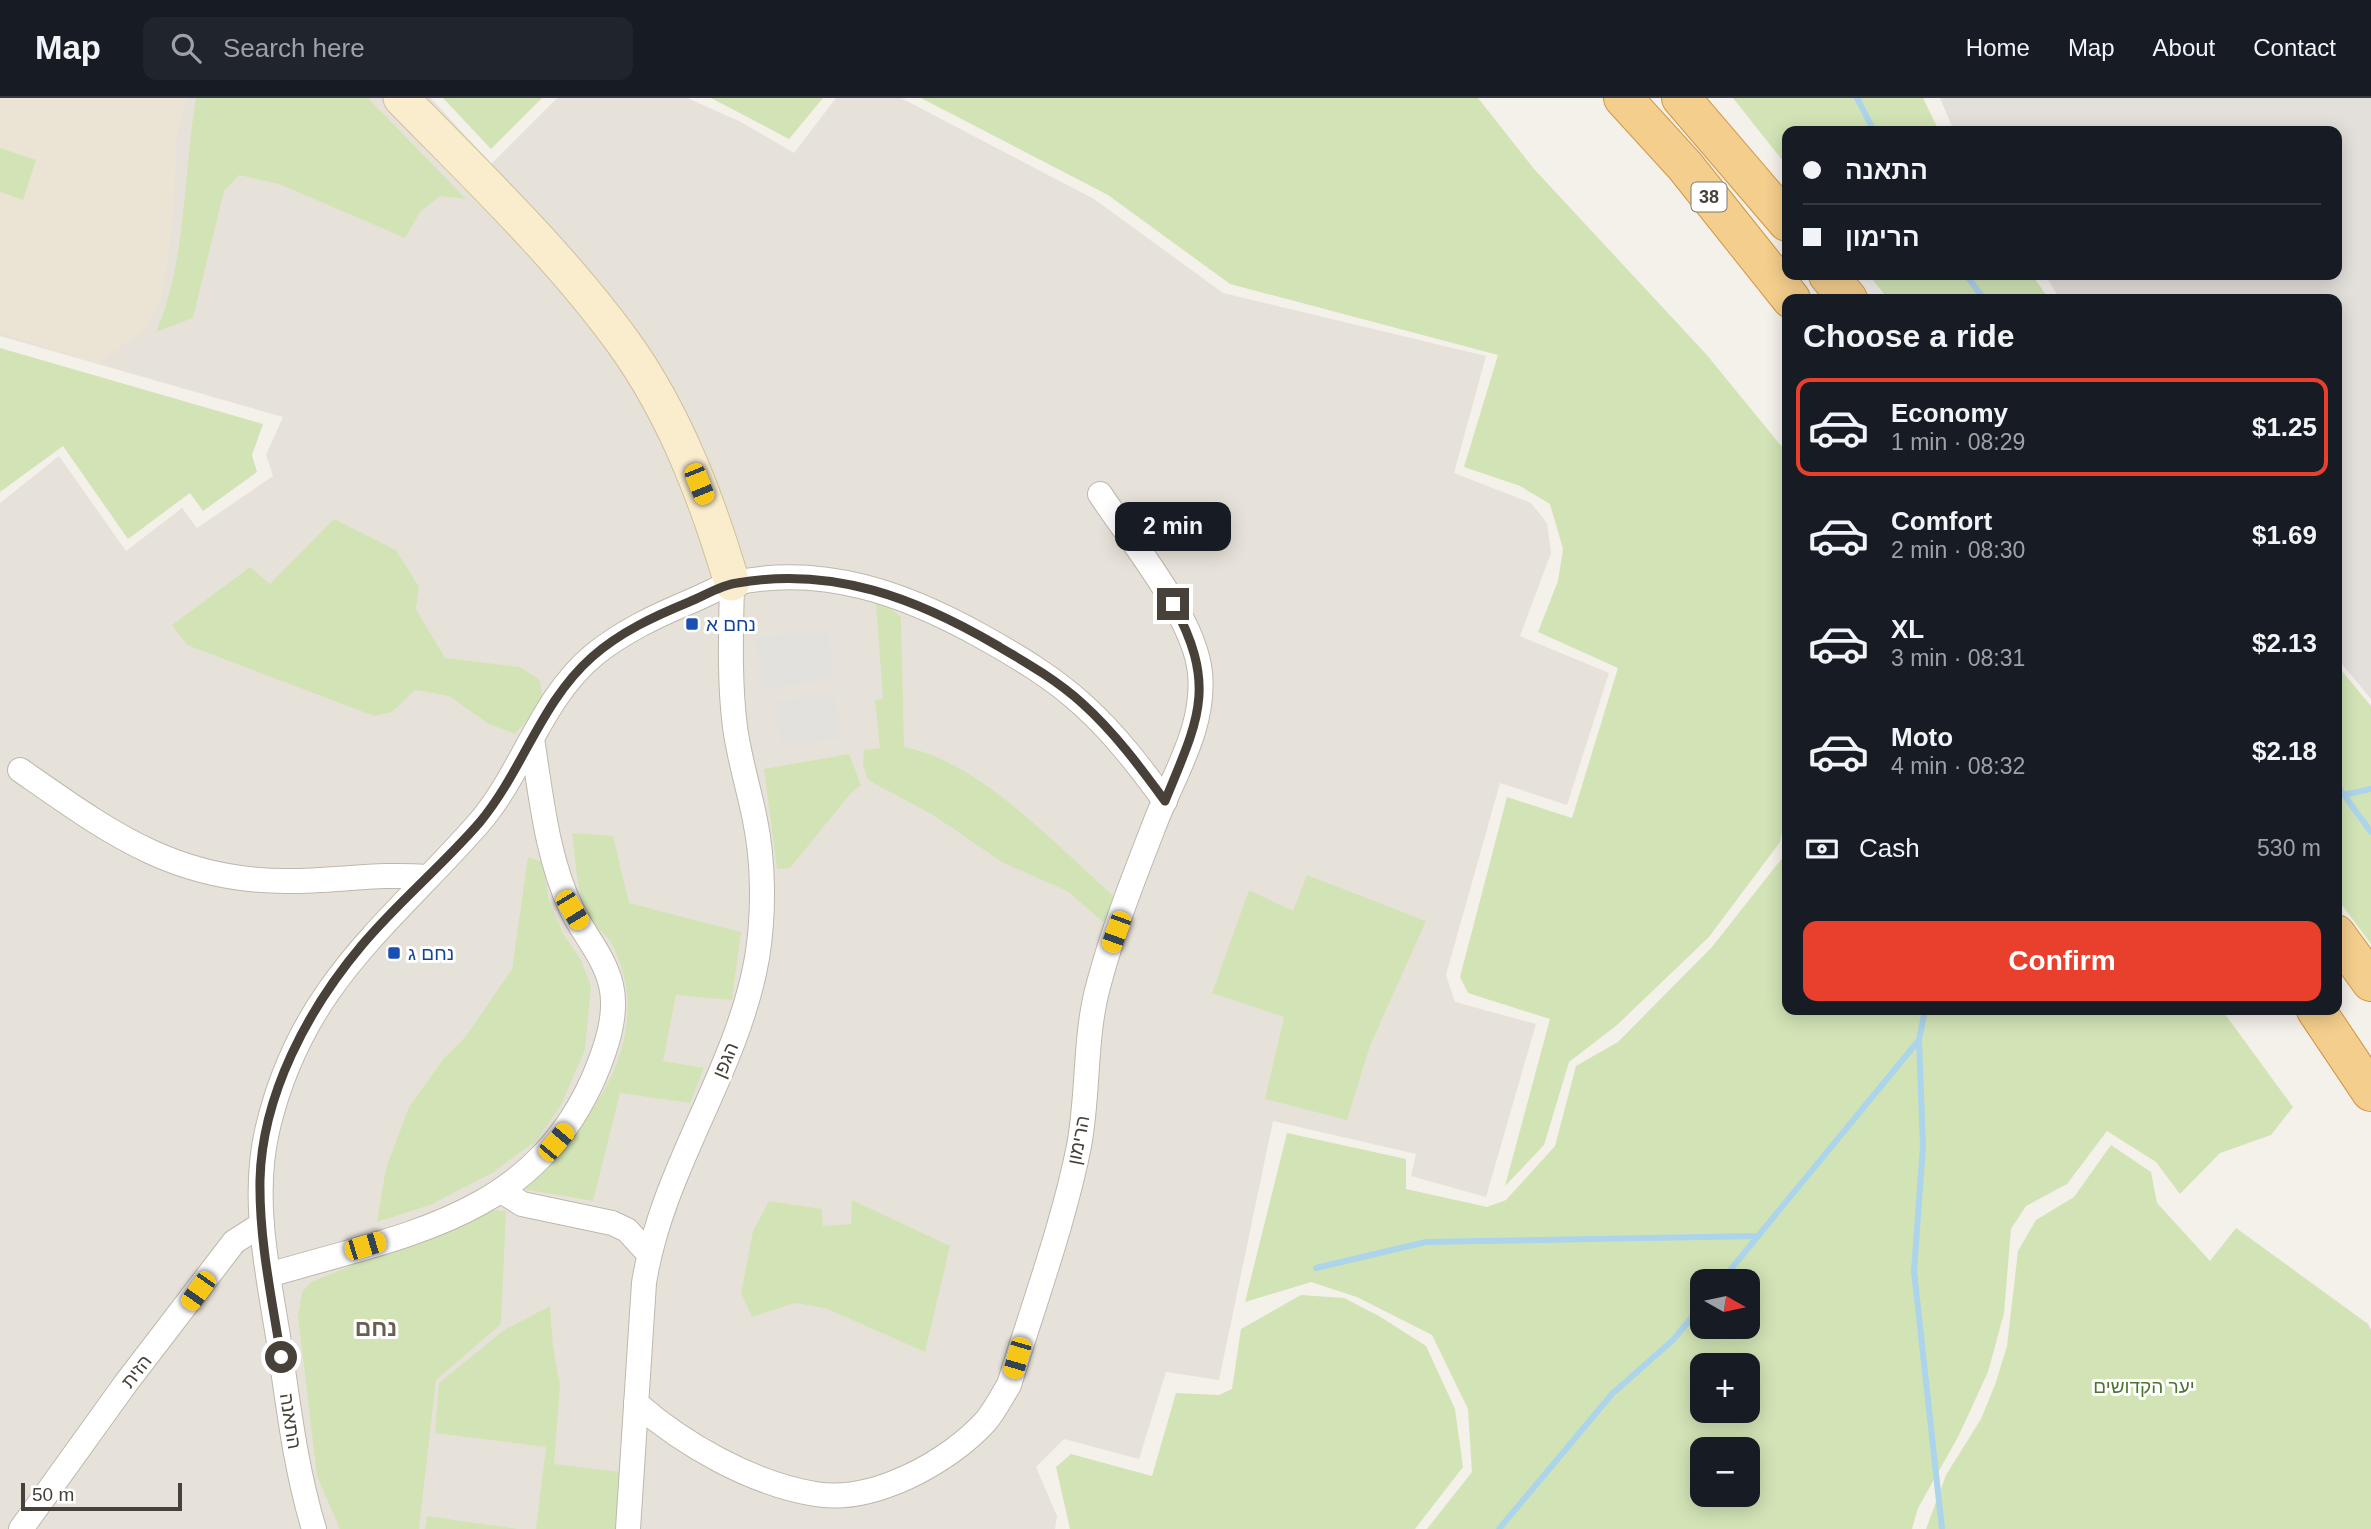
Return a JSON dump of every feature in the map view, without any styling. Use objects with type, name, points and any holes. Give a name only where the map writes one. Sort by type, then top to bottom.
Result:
[{"type":"highway","name":"38","points":[[1623,98],[1685,166],[1787,294]]},
{"type":"highway","name":"38","points":[[1681,98],[1782,216]]},
{"type":"highway","points":[[1832,280],[1844,294]]},
{"type":"highway","points":[[2342,942],[2371,982]]},
{"type":"highway","points":[[2319,1015],[2371,1092]]},
{"type":"highway","points":[[2341,1015],[2371,1053]]},
{"type":"main road","points":[[401,98],[543,244],[624,344],[689,458],[710,509],[732,583]]},
{"type":"street","name":"הרימון","points":[[636,1403],[670,1433],[719,1458],[779,1485],[817,1495],[858,1493],[903,1480],[956,1450],[988,1419],[1010,1385],[1079,1147],[1086,1102],[1090,1028],[1098,986],[1165,801],[1197,722],[1200,671],[1192,639],[1173,604],[1100,494]]},
{"type":"street","name":"התאנה","points":[[314,1529],[298,1467],[262,1224],[260,1178],[267,1130],[279,1088],[303,1032],[331,984],[364,943],[479,823],[501,793],[548,706],[593,656],[625,633],[662,613],[732,583],[810,577],[848,582],[889,593],[942,614],[1034,667],[1083,704],[1127,750],[1165,801]]},
{"type":"street","name":"הגפן","points":[[628,1529],[648,1253],[664,1200],[742,1018],[757,956],[761,910],[760,857],[756,823],[735,727],[732,583]]},
{"type":"street","points":[[269,1275],[437,1224],[502,1192],[544,1157],[568,1128],[601,1060],[612,1011],[611,986],[603,962],[572,910],[559,877],[532,739]]},
{"type":"street","points":[[20,770],[118,838],[201,872],[240,880],[290,881],[393,874],[427,877]]},
{"type":"street","points":[[502,1192],[522,1204],[612,1223],[627,1230],[648,1253]]},
{"type":"street","name":"הזית","points":[[21,1529],[126,1383],[228,1249],[247,1231],[262,1224]]},
{"type":"shaded area","name":"נחם","points":[[0,98],[431,98],[491,164],[557,98],[687,98],[741,122],[794,153],[836,98],[901,98],[1094,199],[1223,293],[1486,356],[1454,473],[1531,503],[1547,523],[1551,553],[1520,636],[1609,673],[1567,805],[1500,783],[1446,975],[1455,1002],[1536,1024],[1486,1197],[1411,1176],[1416,1154],[1273,1121],[1219,1380],[1166,1372],[1139,1459],[1064,1439],[1036,1467],[1057,1516],[1055,1529],[0,1529],[0,503],[59,456],[126,551],[182,508],[197,528],[273,476],[266,455],[283,417],[0,336]]},
{"type":"shaded area","points":[[0,98],[187,98],[177,131],[172,228],[162,297],[146,329],[98,364],[0,332]]},
{"type":"shaded area","points":[[1940,98],[2371,98],[2371,699],[2342,664],[2342,294],[2057,294],[2048,280],[2342,280],[2342,126],[1952,126]]},
{"type":"shaded area","points":[[828,629],[833,680],[761,689],[755,638]]},
{"type":"shaded area","points":[[834,693],[841,738],[782,746],[775,702]]},
{"type":"green space","points":[[196,98],[368,98],[466,199],[440,196],[420,212],[405,238],[279,184],[239,175],[224,191],[193,318],[156,332],[174,276],[179,247]]},
{"type":"green space","points":[[443,98],[542,98],[491,149]]},
{"type":"green space","points":[[711,98],[823,98],[789,139]]},
{"type":"green space","points":[[921,98],[1478,98],[1534,169],[1706,354],[1782,447],[1780,842],[1709,937],[1617,1025],[1569,1062],[1544,1145],[1505,1186],[1550,1019],[1468,993],[1460,977],[1507,797],[1572,818],[1618,668],[1538,632],[1558,581],[1563,549],[1550,504],[1520,486],[1464,467],[1498,355],[1230,284],[1108,195]]},
{"type":"green space","points":[[1733,98],[1923,98],[1937,126],[1782,126],[1782,160]]},
{"type":"green space","points":[[0,148],[36,160],[23,200],[0,192]]},
{"type":"green space","points":[[1873,280],[2036,280],[2045,294],[1884,294]]},
{"type":"green space","points":[[0,348],[263,424],[252,455],[257,472],[203,511],[190,493],[128,539],[63,446],[0,492]]},
{"type":"green space","points":[[334,519],[396,550],[419,587],[416,609],[445,658],[520,667],[540,680],[543,702],[515,734],[487,723],[449,696],[415,690],[392,712],[374,716],[187,645],[172,625],[250,567],[270,584]]},
{"type":"green space","points":[[876,604],[885,604],[901,617],[904,747],[932,755],[961,769],[990,788],[1045,833],[1118,900],[1106,925],[1069,892],[1002,862],[933,815],[868,780],[863,765],[864,750],[880,748],[875,700],[883,699]]},
{"type":"green space","points":[[2342,671],[2371,706],[2371,944],[2342,905]]},
{"type":"green space","points":[[849,754],[861,785],[851,793],[790,868],[777,869],[764,769]]},
{"type":"green space","points":[[572,833],[613,836],[629,903],[741,932],[732,1000],[676,995],[663,1061],[704,1068],[690,1103],[620,1093],[593,1201],[523,1189],[567,1143],[605,1090],[618,1060],[626,1030],[627,998],[621,966],[608,938],[591,921],[581,897]]},
{"type":"green space","points":[[528,857],[543,862],[549,901],[564,935],[581,960],[591,986],[585,1050],[561,1105],[536,1141],[492,1173],[430,1205],[377,1222],[386,1168],[409,1107],[444,1058],[466,1036],[512,969]]},
{"type":"green space","points":[[1782,858],[1782,1015],[2226,1015],[2293,1107],[2271,1135],[2220,1153],[2180,1194],[2156,1162],[2107,1131],[2067,1184],[2026,1206],[2011,1229],[2004,1313],[1988,1372],[1958,1437],[1918,1508],[1912,1529],[1427,1529],[1472,1472],[1468,1409],[1432,1335],[1357,1297],[1311,1282],[1245,1302],[1287,1133],[1406,1159],[1406,1189],[1487,1207],[1506,1200],[1555,1146],[1576,1066],[1618,1042],[1712,947]]},
{"type":"green space","points":[[1307,875],[1426,921],[1370,1046],[1347,1120],[1265,1099],[1284,1017],[1212,993],[1249,890],[1293,911]]},
{"type":"green space","name":"יער הקדושים","points":[[2111,1145],[2151,1172],[2157,1203],[2210,1261],[2236,1228],[2368,1324],[2371,1330],[2371,1529],[1926,1529],[1946,1475],[1981,1419],[1995,1385],[2007,1346],[2018,1251],[2036,1220],[2074,1197]]},
{"type":"green space","points":[[852,1200],[950,1246],[925,1352],[825,1308],[795,1303],[752,1317],[741,1293],[753,1231],[769,1201],[822,1209],[823,1226],[851,1224]]},
{"type":"green space","points":[[490,1210],[506,1211],[501,1324],[436,1380],[419,1529],[340,1529],[317,1476],[298,1316],[302,1292],[311,1282]]},
{"type":"green space","points":[[1301,1295],[1344,1298],[1379,1316],[1426,1346],[1455,1409],[1463,1467],[1415,1529],[1070,1529],[1056,1467],[1071,1454],[1152,1476],[1176,1393],[1219,1395],[1232,1389],[1241,1329]]},
{"type":"green space","points":[[550,1306],[560,1387],[554,1464],[621,1472],[616,1529],[536,1529],[546,1447],[435,1433],[439,1383],[504,1330]]},
{"type":"green space","points":[[427,1516],[518,1529],[425,1529]]},
{"type":"waterway","points":[[1857,98],[1871,126]]},
{"type":"waterway","points":[[1970,280],[1980,294]]},
{"type":"waterway","points":[[2344,795],[2371,789]]},
{"type":"waterway","points":[[2342,792],[2371,832]]},
{"type":"waterway","points":[[1924,1015],[1919,1040],[1923,1146],[1914,1271],[1942,1529]]},
{"type":"waterway","points":[[1731,1269],[1919,1040]]},
{"type":"waterway","points":[[1316,1268],[1426,1242],[1758,1236]]},
{"type":"waterway","points":[[1499,1529],[1612,1394],[1673,1340],[1690,1320]]},
{"type":"place","name":"נחם א","points":[[692,624]]},
{"type":"place","name":"נחם ג","points":[[394,953]]},
{"type":"district","name":"נחם","points":[[376,1328]]},
{"type":"route","points":[[281,1357],[263,1237],[260,1178],[267,1130],[279,1088],[303,1032],[331,984],[364,943],[479,823],[524,756],[548,706],[593,656],[625,633],[662,613],[732,583],[810,577],[848,582],[889,593],[942,614],[1034,667],[1083,704],[1127,750],[1165,801],[1197,722],[1200,701],[1200,671],[1192,639],[1173,604]]}]
